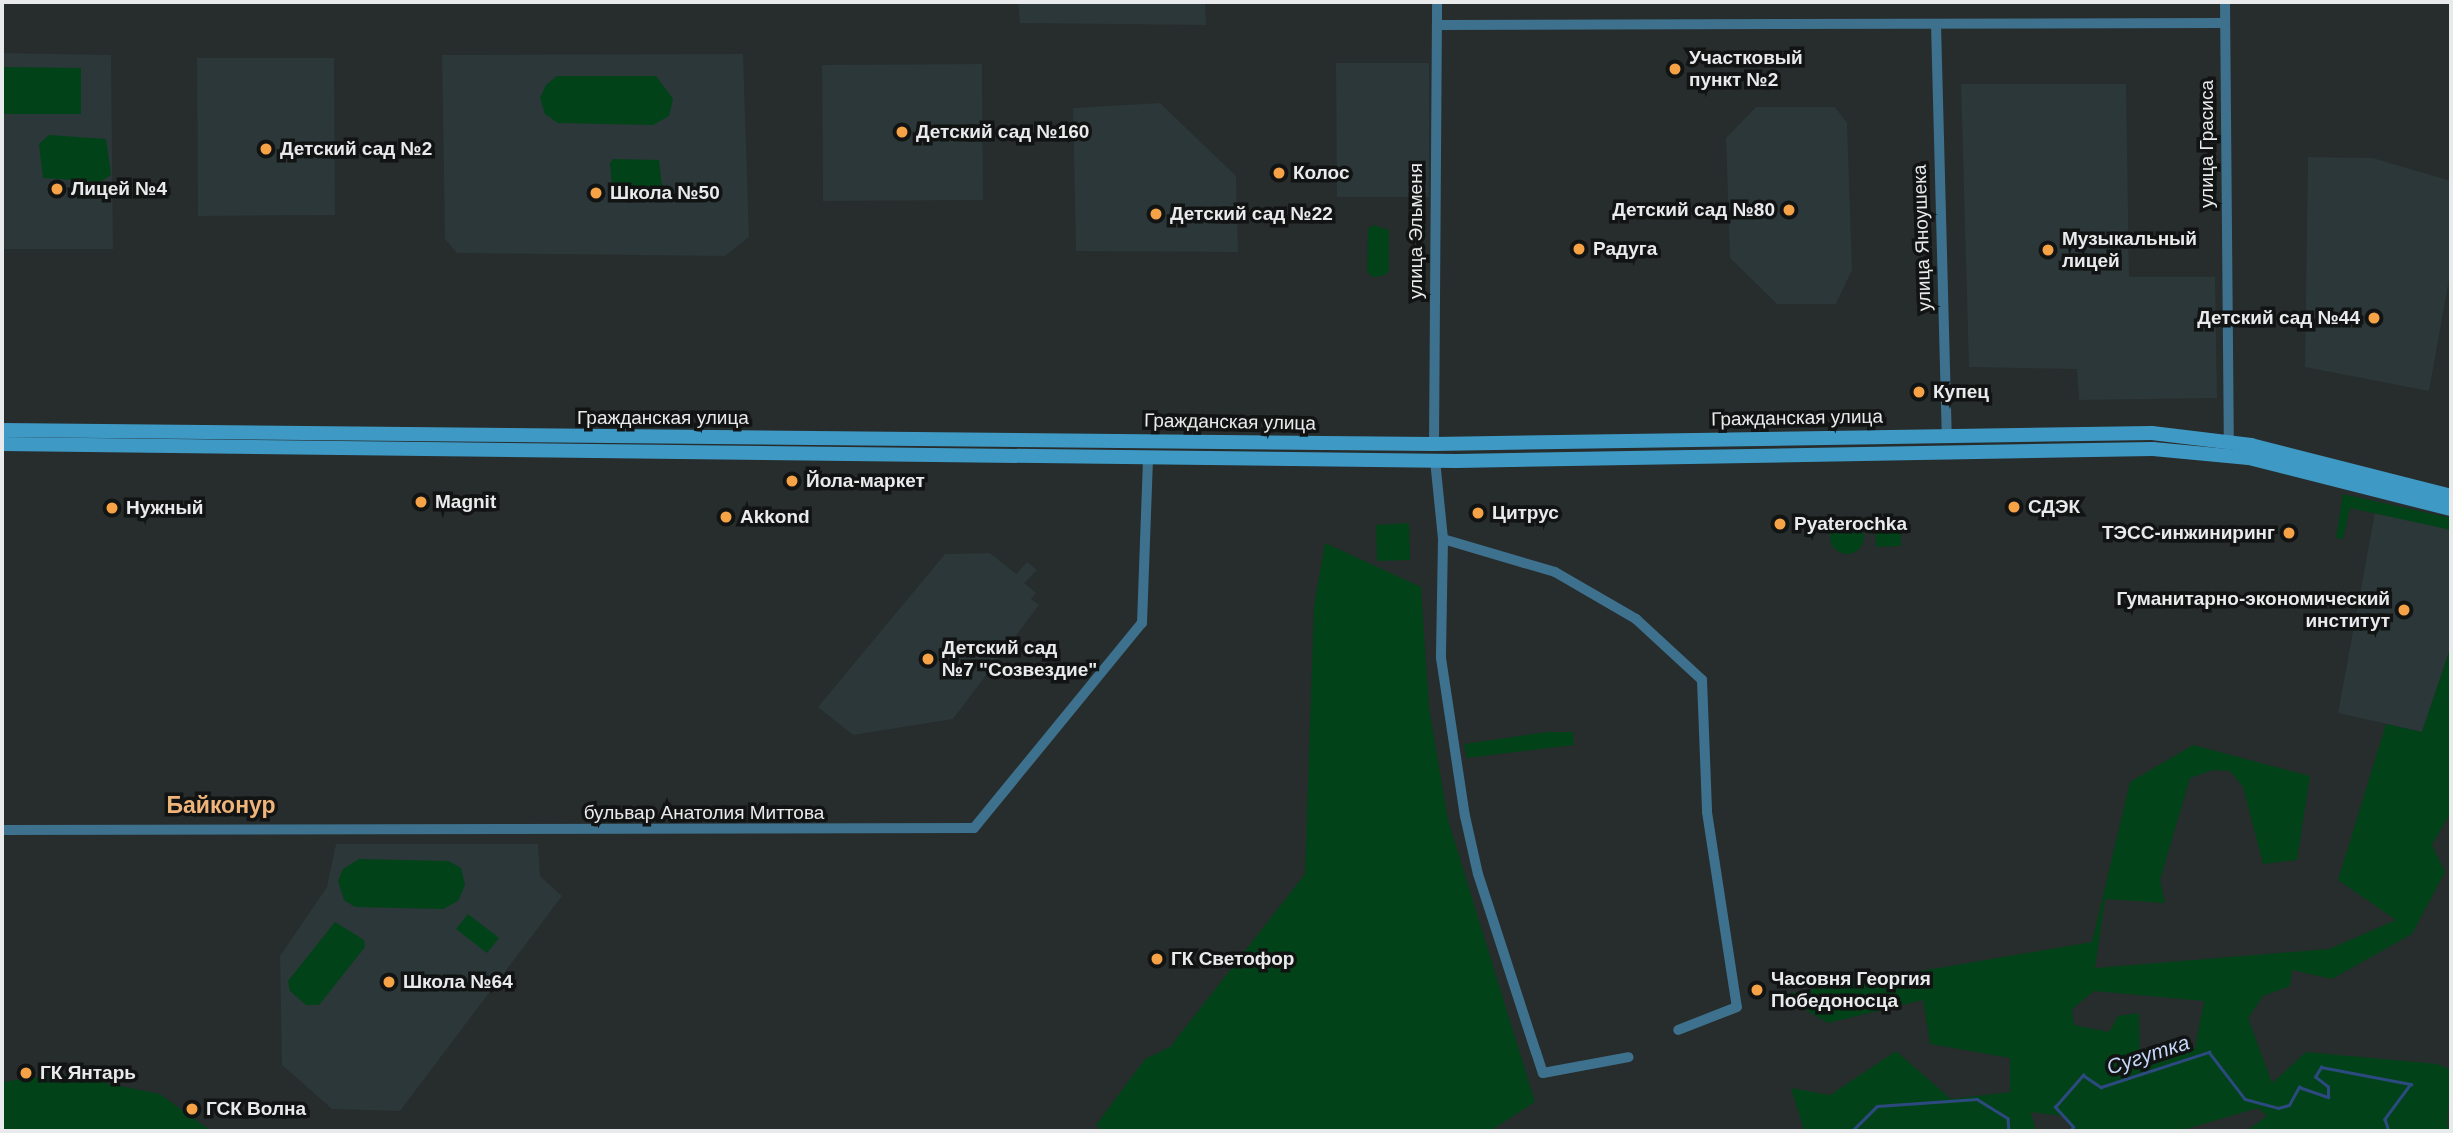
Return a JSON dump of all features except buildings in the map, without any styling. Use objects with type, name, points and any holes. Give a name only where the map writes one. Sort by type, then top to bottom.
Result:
[{"type":"main road","name":"Гражданская улица","points":[[2,430],[143,439]]},
{"type":"main road","name":"Гражданская улица","points":[[2,444],[143,439],[759,445],[1434,444],[2152,433],[2451,496]]},
{"type":"main road","name":"улица Яноушека","points":[[1947,435],[1948,451]]},
{"type":"main road","name":"улица Эльменя","points":[[1434,444],[1434,460]]},
{"type":"main road","name":"Гражданская улица","points":[[759,445],[1148,457],[1434,460],[2229,448],[2451,509]]},
{"type":"street","name":"улица Эльменя","points":[[1434,444],[1437,2]]},
{"type":"street","name":"улица Грасиса","points":[[2225,2],[2229,448]]},
{"type":"street","points":[[1437,25],[2225,23]]},
{"type":"street","name":"улица Яноушека","points":[[1936,24],[1947,435]]},
{"type":"street","name":"бульвар Анатолия Миттова","points":[[2,830],[974,828],[1142,623],[1148,457]]},
{"type":"street","points":[[1434,460],[1443,539],[1441,658],[1469,838],[1543,1073],[1629,1057]]},
{"type":"street","points":[[1443,539],[1555,572],[1636,619],[1702,680],[1707,812],[1737,1007],[1678,1030]]},
{"type":"shaded area","points":[[1018,2],[1205,2],[1206,25],[1020,23]]},
{"type":"shaded area","name":"Лицей №4","points":[[2,53],[111,55],[113,249],[2,249]]},
{"type":"shaded area","name":"Школа №50","points":[[743,54],[749,237],[725,256],[457,253],[445,239],[442,55]]},
{"type":"shaded area","name":"Детский сад №2","points":[[197,58],[334,58],[335,215],[198,216]]},
{"type":"shaded area","points":[[1336,63],[1429,63],[1429,197],[1337,197]]},
{"type":"shaded area","name":"Детский сад №160","points":[[982,64],[983,200],[823,201],[822,65]]},
{"type":"shaded area","name":"Музыкальный лицей","points":[[1961,84],[2126,84],[2129,277],[2215,277],[2217,398],[2079,400],[2077,369],[1969,367]]},
{"type":"shaded area","name":"Детский сад №22","points":[[1160,103],[1236,176],[1238,252],[1076,251],[1073,108]]},
{"type":"shaded area","name":"Детский сад №80","points":[[1756,107],[1835,107],[1847,123],[1852,270],[1836,304],[1777,304],[1730,258],[1726,138]]},
{"type":"shaded area","name":"Детский сад №44","points":[[2308,157],[2373,158],[2451,181],[2451,268],[2429,391],[2305,367]]},
{"type":"shaded area","name":"Гуманитарно-экономический институт","points":[[2376,507],[2451,524],[2451,646],[2422,732],[2338,713]]},
{"type":"shaded area","name":"Детский сад №7 \"Созвездие\"","points":[[990,553],[1016,574],[1027,562],[1037,570],[1024,583],[1036,593],[1031,599],[1039,605],[953,719],[853,735],[818,707],[945,554]]},
{"type":"shaded area","name":"Школа №64","points":[[336,844],[538,844],[540,876],[562,896],[400,1111],[332,1109],[282,1065],[280,956],[327,887]]},
{"type":"green space","points":[[2,67],[81,68],[81,114],[2,114]]},
{"type":"green space","points":[[557,76],[656,76],[673,99],[669,116],[653,125],[558,123],[545,114],[540,98],[546,85]]},
{"type":"green space","points":[[49,135],[106,139],[111,175],[100,182],[43,178],[39,144]]},
{"type":"green space","points":[[613,159],[659,160],[663,195],[613,198],[610,163]]},
{"type":"green space","points":[[1373,225],[1389,230],[1389,271],[1383,276],[1372,277],[1367,271],[1368,229]]},
{"type":"green space","points":[[2343,494],[2451,518],[2451,530],[2350,508],[2343,539],[2336,538]]},
{"type":"green space","points":[[1900,517],[1901,546],[1876,547],[1875,518]]},
{"type":"green space","points":[[1847,520],[1859,525],[1864,537],[1859,549],[1847,554],[1835,549],[1830,537],[1835,525]]},
{"type":"green space","points":[[1409,523],[1410,560],[1377,561],[1376,525]]},
{"type":"green space","points":[[1325,543],[1421,587],[1429,708],[1448,820],[1535,1102],[1490,1131],[1103,1131],[1096,1125],[1145,1059],[1170,1047],[1305,874],[1314,606]]},
{"type":"green space","points":[[2451,646],[2451,812],[2432,845],[2445,872],[2412,934],[2332,979],[2292,970],[2290,986],[2263,996],[2248,1018],[2272,1083],[2306,1052],[2438,1064],[2451,1070],[2447,1125],[2451,1131],[2246,1131],[2267,1116],[2258,1108],[2179,1131],[2073,1131],[2063,1116],[2031,1112],[2036,1131],[1804,1131],[1791,1088],[1830,1095],[1896,1051],[1951,1099],[2010,1092],[2010,1058],[1930,1044],[1923,1000],[1828,1023],[1780,995],[2092,942],[2130,782],[2193,745],[2310,776],[2297,860],[2263,864],[2243,787],[2230,771],[2213,770],[2190,778],[2160,880],[2165,903],[2105,899],[2095,968],[2329,949],[2396,920],[2338,880],[2386,724],[2422,732]],"holes":[[[2094,991],[2204,1001],[2195,1048],[2140,1066],[2139,1013],[2118,1016],[2109,1032],[2074,1025],[2072,1009]]]},
{"type":"green space","points":[[1546,732],[1573,732],[1574,745],[1467,758],[1464,744]]},
{"type":"green space","points":[[359,859],[448,861],[461,868],[465,885],[458,901],[443,909],[355,907],[344,900],[338,881],[343,869]]},
{"type":"green space","points":[[468,914],[499,938],[487,953],[456,929]]},
{"type":"green space","points":[[335,922],[364,940],[365,947],[319,1005],[306,1005],[290,991],[288,981]]},
{"type":"green space","points":[[60,1074],[160,1094],[211,1131],[2,1131],[2,1082]]},
{"type":"waterway","name":"Сугутка","points":[[2070,1131],[2073,1127],[2055,1107],[2083,1075],[2101,1087],[2209,1052],[2245,1099],[2278,1108],[2289,1105],[2299,1087],[2328,1097],[2328,1087],[2315,1077],[2321,1067],[2411,1084],[2385,1119],[2389,1131]]},
{"type":"waterway","name":"Сугутка","points":[[1852,1131],[1877,1106],[1977,1099],[2008,1118],[2009,1131]]},
{"type":"place","name":"Участковый пункт №2","points":[[1675,69]]},
{"type":"place","name":"Детский сад №160","points":[[902,132]]},
{"type":"place","name":"Детский сад №2","points":[[266,149]]},
{"type":"place","name":"Колос","points":[[1279,173]]},
{"type":"place","name":"Лицей №4","points":[[57,189]]},
{"type":"place","name":"Школа №50","points":[[596,193]]},
{"type":"place","name":"Детский сад №80","points":[[1789,210]]},
{"type":"place","name":"Детский сад №22","points":[[1156,214]]},
{"type":"place","name":"Радуга","points":[[1579,249]]},
{"type":"place","name":"Музыкальный лицей","points":[[2048,250]]},
{"type":"place","name":"Детский сад №44","points":[[2374,318]]},
{"type":"place","name":"Купец","points":[[1919,392]]},
{"type":"place","name":"Йола-маркет","points":[[792,481]]},
{"type":"place","name":"Magnit","points":[[421,502]]},
{"type":"place","name":"СДЭК","points":[[2014,507]]},
{"type":"place","name":"Нужный","points":[[112,508]]},
{"type":"place","name":"Цитрус","points":[[1478,513]]},
{"type":"place","name":"Akkond","points":[[726,517]]},
{"type":"place","name":"Pyaterochka","points":[[1780,524]]},
{"type":"place","name":"ТЭСС-инжиниринг","points":[[2289,533]]},
{"type":"place","name":"Гуманитарно-экономический институт","points":[[2404,610]]},
{"type":"place","name":"Детский сад №7 \"Созвездие\"","points":[[928,659]]},
{"type":"place","name":"ГК Светофор","points":[[1157,959]]},
{"type":"place","name":"Школа №64","points":[[389,982]]},
{"type":"place","name":"Часовня Георгия Победоносца","points":[[1757,990]]},
{"type":"place","name":"ГК Янтарь","points":[[26,1073]]},
{"type":"place","name":"ГСК Волна","points":[[192,1109]]},
{"type":"district","name":"Байконур","points":[[221,805]]}]
